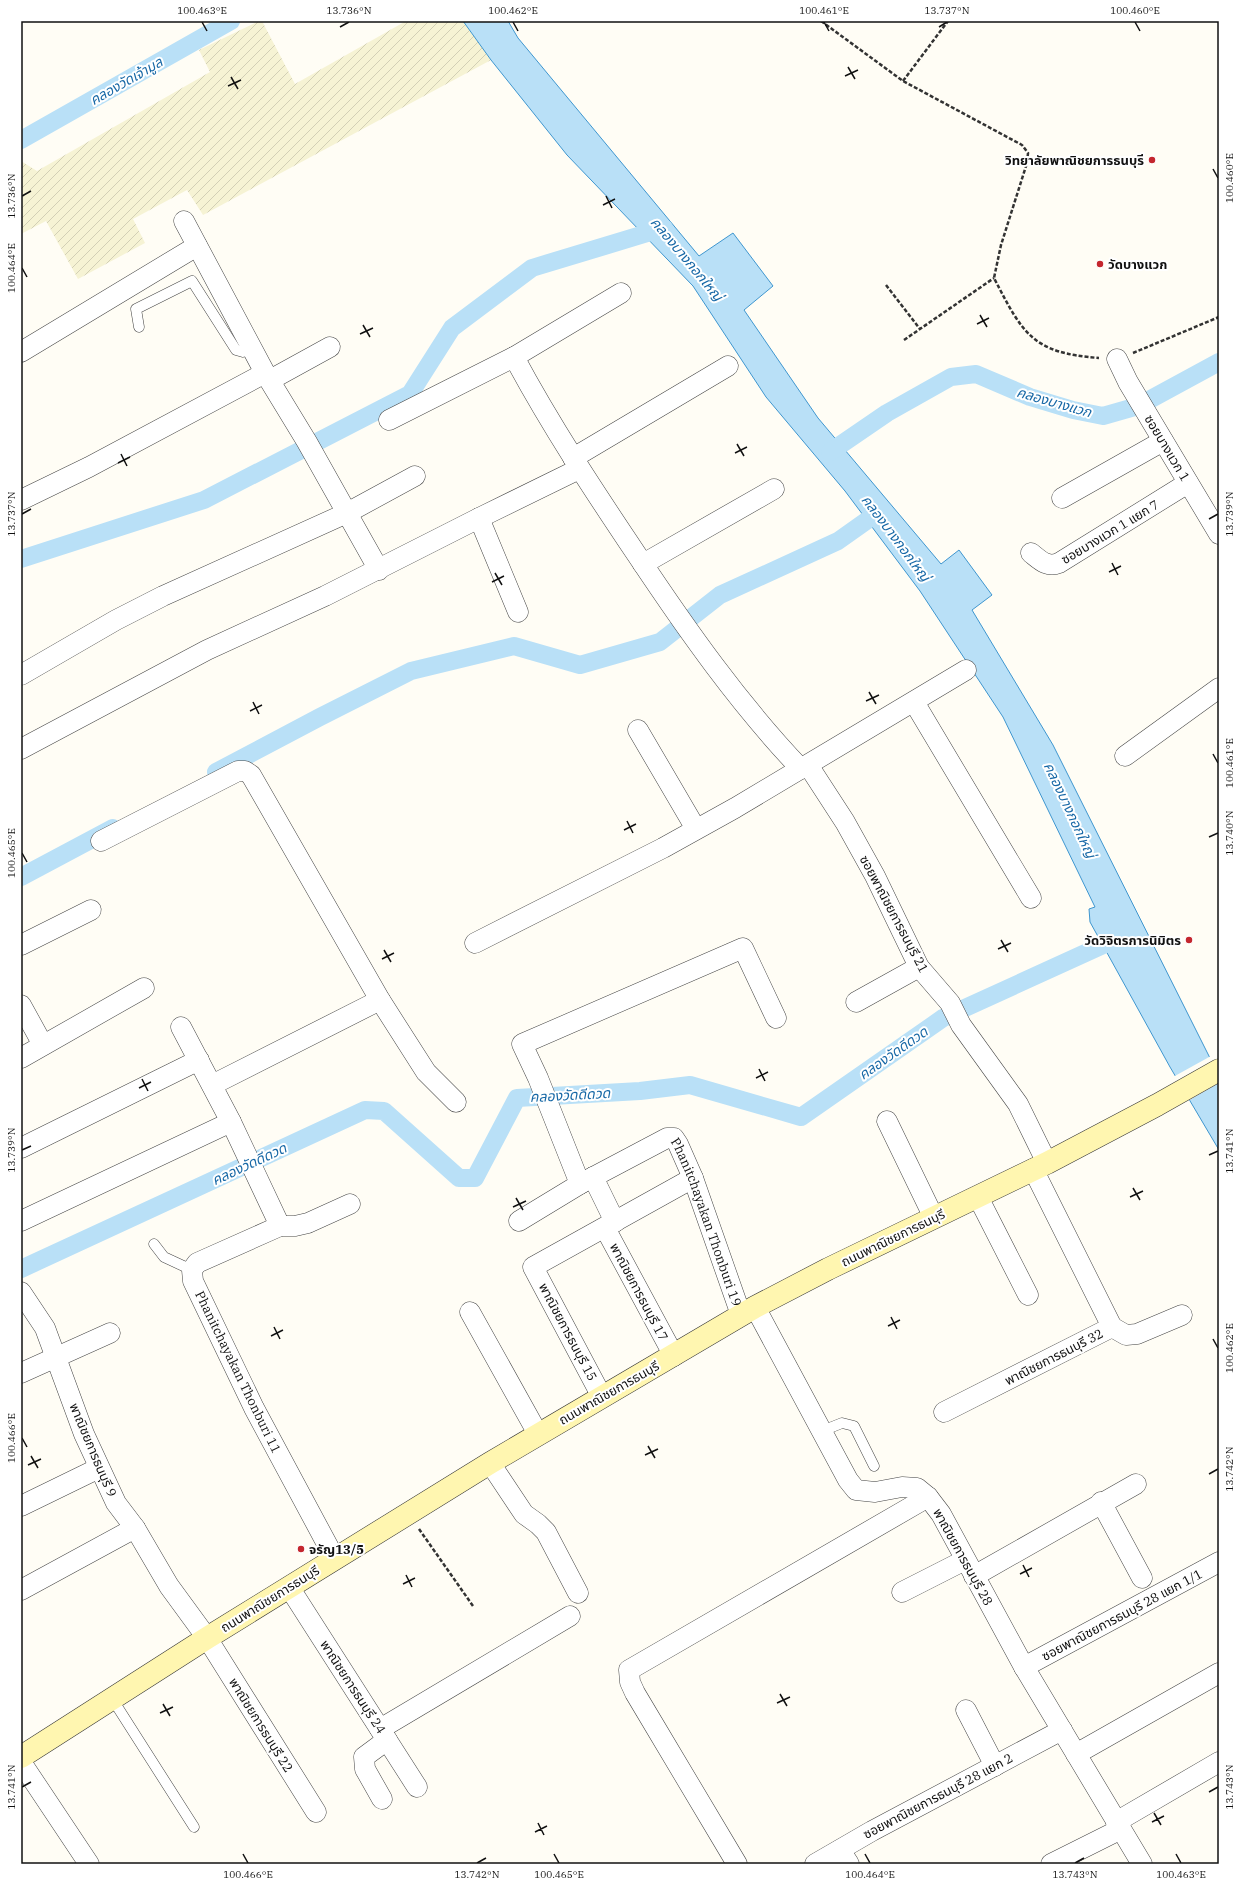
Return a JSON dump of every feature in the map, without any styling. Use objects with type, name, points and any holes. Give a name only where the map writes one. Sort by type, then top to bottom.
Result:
[{"type":"main road","name":"ถนนพาณิชยการธนบุรี","points":[[21,1757],[113,1700],[207,1638],[490,1463],[674,1356],[748,1311],[1040,1166],[1157,1105],[1219,1070]]},
{"type":"street","points":[[184,221],[267,376],[310,448],[379,570]]},
{"type":"street","points":[[21,352],[197,246]]},
{"type":"street","points":[[389,420],[514,357],[621,293]]},
{"type":"street","points":[[21,500],[267,376],[330,347]]},
{"type":"street","name":"ซอยพาณิชยการธนบุรี 21","points":[[514,357],[576,464],[699,647],[775,742],[804,767],[845,822],[875,876],[919,967],[950,1003],[961,1025],[1018,1104],[1040,1166]]},
{"type":"street","name":"ซอยบางแวก 1","points":[[1117,359],[1128,382],[1219,534]]},
{"type":"street","points":[[21,749],[207,650],[379,570],[479,518],[576,464],[728,366]]},
{"type":"street","points":[[1062,498],[1163,441]]},
{"type":"street","points":[[21,674],[116,620],[163,596],[347,513],[415,476]]},
{"type":"street","name":"ซอยบางแวก 1 แยก 7","points":[[1031,552],[1047,564],[1053,565],[1059,563],[1188,484]]},
{"type":"street","points":[[642,564],[774,489]]},
{"type":"street","points":[[479,518],[518,612]]},
{"type":"street","points":[[475,943],[696,830],[966,670]]},
{"type":"street","points":[[1125,756],[1219,688]]},
{"type":"street","points":[[914,702],[1031,898]]},
{"type":"street","points":[[638,730],[696,830]]},
{"type":"street","points":[[102,841],[238,771],[245,771],[251,774],[380,1000],[426,1072],[456,1102]]},
{"type":"street","points":[[21,945],[91,910]]},
{"type":"street","name":"พาณิชยการธนบุรี 17","points":[[674,1356],[610,1225],[550,1110],[538,1078],[522,1044],[743,948],[776,1018]]},
{"type":"street","points":[[856,1002],[919,967]]},
{"type":"street","points":[[21,1058],[144,988]]},
{"type":"street","points":[[212,1085],[380,1000]]},
{"type":"street","points":[[21,1005],[43,1046]]},
{"type":"street","points":[[181,1026],[246,1152],[280,1226]]},
{"type":"street","points":[[21,1148],[199,1060]]},
{"type":"street","points":[[21,1221],[231,1122]]},
{"type":"street","points":[[887,1122],[934,1218]]},
{"type":"street","name":"Phanitchayakan Thonburi 19","points":[[587,1181],[667,1138],[674,1138],[693,1178],[748,1311]]},
{"type":"street","name":"พาณิชยการธนบุรี 32","points":[[944,1412],[1112,1327],[1040,1166]]},
{"type":"street","points":[[610,1225],[693,1178]]},
{"type":"street","points":[[519,1221],[587,1181]]},
{"type":"street","points":[[978,1197],[1028,1295]]},
{"type":"street","points":[[192,1270],[197,1263],[280,1226],[295,1226],[308,1223],[350,1204]]},
{"type":"street","name":"พาณิชยการธนบุรี 15","points":[[602,1397],[533,1267],[610,1225]]},
{"type":"street","name":"Phanitchayakan Thonburi 11","points":[[192,1270],[193,1282],[254,1408],[334,1559]]},
{"type":"street","name":"พาณิชยการธนบุรี 9","points":[[21,1292],[45,1328],[55,1358],[98,1468],[116,1503],[135,1528],[169,1586],[207,1638]]},
{"type":"street","name":"พาณิชยการธนบุรี 28","points":[[748,1311],[822,1431],[848,1480],[856,1490],[875,1492],[902,1487],[917,1488],[928,1497],[941,1514],[1024,1668],[1142,1864]]},
{"type":"street","points":[[470,1312],[538,1434]]},
{"type":"street","points":[[1112,1327],[1126,1335],[1137,1334],[1182,1315]]},
{"type":"street","points":[[21,1373],[110,1333]]},
{"type":"street","points":[[490,1463],[524,1514],[546,1532],[578,1593]]},
{"type":"street","points":[[21,1506],[98,1468]]},
{"type":"street","points":[[902,1592],[970,1568],[1136,1484]]},
{"type":"street","points":[[737,1864],[635,1693],[630,1682],[630,1670],[928,1497]]},
{"type":"street","points":[[1102,1502],[1142,1578]]},
{"type":"street","points":[[21,1590],[135,1528]]},
{"type":"street","name":"ซอยพาณิชยการธนบุรี 28 แยก 1/1","points":[[1024,1668],[1219,1562]]},
{"type":"street","name":"พาณิชยการธนบุรี 24","points":[[289,1587],[417,1787]]},
{"type":"street","points":[[382,1798],[365,1769],[364,1757],[383,1734],[570,1616]]},
{"type":"street","name":"พาณิชยการธนบุรี 22","points":[[207,1638],[316,1812]]},
{"type":"street","points":[[1076,1754],[1219,1673]]},
{"type":"street","points":[[966,1710],[995,1766]]},
{"type":"street","name":"ซอยพาณิชยการธนบุรี 28 แยก 2","points":[[815,1864],[845,1857],[995,1766],[1062,1730]]},
{"type":"street","points":[[21,1762],[89,1864]]},
{"type":"street","points":[[1051,1864],[1118,1825],[1219,1762]]},
{"type":"lane","points":[[139,327],[136,309],[192,281],[236,350],[243,352],[252,348]]},
{"type":"lane","points":[[154,1244],[164,1257],[192,1270]]},
{"type":"lane","points":[[822,1431],[842,1423],[854,1426],[874,1466]]},
{"type":"lane","points":[[113,1700],[194,1826]]},
{"type":"path","points":[[821,21],[903,81],[1022,145],[1028,153],[1027,163],[1001,245],[994,278],[1020,325],[1035,341],[1052,350],[1070,355],[1117,359],[1219,317]]},
{"type":"path","points":[[903,81],[948,21]]},
{"type":"path","points":[[904,340],[994,278]]},
{"type":"path","points":[[886,285],[920,329]]},
{"type":"path","points":[[409,1513],[473,1606]]},
{"type":"shaded area","points":[[259,21],[262,21],[295,84],[406,21],[463,21],[491,60],[203,215],[187,190],[133,219],[145,243],[78,279],[46,221],[21,234],[21,161],[37,171],[210,72],[199,50]]},
{"type":"water","name":"คลองบางกอกใหญ่","points":[[463,21],[508,21],[518,38],[699,256],[733,233],[773,286],[744,310],[818,418],[941,564],[959,550],[992,595],[972,610],[1053,745],[1219,1076],[1219,1150],[1170,1067],[1090,922],[1089,909],[1095,907],[1003,717],[920,591],[845,491],[766,397],[693,286],[567,155],[491,60]]},
{"type":"pier","points":[[1211,1056],[1219,1072],[1219,1083],[1188,1101],[1173,1077]]},
{"type":"waterway","name":"คลองวัดเจ้ามูล","points":[[21,140],[231,21]]},
{"type":"waterway","name":"คลองบางกอกใหญ่","points":[[21,559],[204,500],[410,394],[452,328],[532,268],[664,228]]},
{"type":"waterway","name":"คลองบางแวก","points":[[830,452],[887,413],[951,377],[976,374],[1030,397],[1073,410],[1103,416],[1138,406],[1219,362]]},
{"type":"waterway","name":"คลองบางกอกใหญ่","points":[[216,772],[411,671],[514,646],[580,665],[660,642],[720,595],[838,541],[879,512]]},
{"type":"waterway","points":[[21,877],[113,828]]},
{"type":"waterway","name":"คลองวัดดีดวด","points":[[21,1269],[365,1110],[384,1111],[459,1178],[475,1178],[517,1098],[640,1091],[690,1085],[801,1117],[943,1018],[1125,935]]},
{"type":"place","name":"วิทยาลัยพาณิชยการธนบุรี","points":[[1152,160]]},
{"type":"place","name":"วัดบางแวก","points":[[1100,264]]},
{"type":"place","name":"วัดวิจิตรการนิมิตร","points":[[1189,940]]},
{"type":"place","name":"จรัญ13/5","points":[[301,1549]]}]
